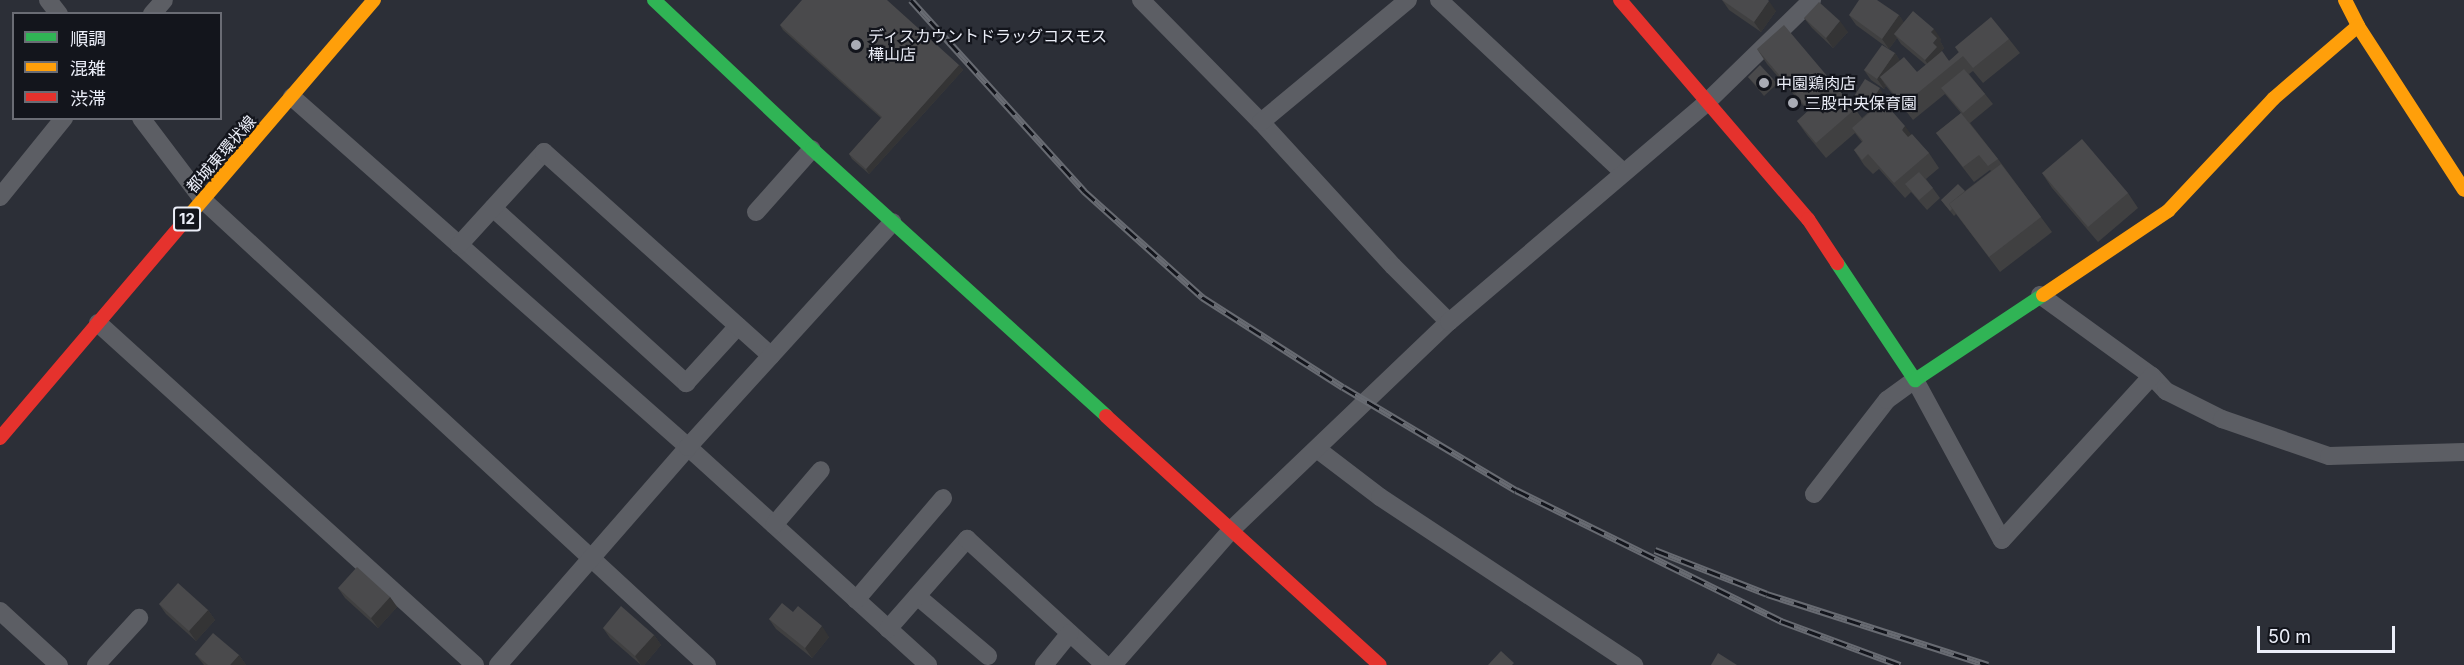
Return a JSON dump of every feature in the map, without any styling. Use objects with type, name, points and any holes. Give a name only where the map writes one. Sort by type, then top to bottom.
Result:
[{"type":"street","points":[[48,0],[57,12]]},
{"type":"street","points":[[154,12],[164,0]]},
{"type":"street","name":"都城東環状線","points":[[0,438],[374,0]]},
{"type":"street","points":[[654,0],[812,149],[1380,665]]},
{"type":"street","points":[[1141,0],[1261,122],[1393,266],[1449,322]]},
{"type":"street","points":[[1261,122],[1408,0]]},
{"type":"street","points":[[1439,0],[1623,172]]},
{"type":"street","points":[[1620,0],[1706,103],[1808,219],[1915,380],[2002,540],[2152,376]]},
{"type":"street","points":[[1113,665],[1231,530],[1449,322],[1706,103],[1812,0]]},
{"type":"street","points":[[2345,0],[2358,26],[2464,190]]},
{"type":"street","points":[[1814,494],[1887,400],[2168,211],[2272,99],[2358,26]]},
{"type":"street","points":[[292,97],[688,447],[928,665]]},
{"type":"street","points":[[1,194],[62,120]]},
{"type":"street","points":[[143,120],[203,200],[592,556],[707,665]]},
{"type":"street","points":[[756,212],[812,149]]},
{"type":"street","points":[[459,245],[543,152],[771,356]]},
{"type":"street","points":[[493,208],[686,382],[738,326]]},
{"type":"street","points":[[498,665],[688,447],[893,222]]},
{"type":"street","points":[[2040,295],[2152,376],[2166,391],[2222,419],[2329,456],[2464,452]]},
{"type":"street","points":[[98,323],[476,665]]},
{"type":"street","points":[[1317,449],[1380,497],[1634,665]]},
{"type":"street","points":[[774,525],[821,470]]},
{"type":"street","points":[[856,600],[943,498]]},
{"type":"street","points":[[888,629],[967,539],[1105,665]]},
{"type":"street","points":[[917,596],[988,656]]},
{"type":"street","points":[[0,611],[59,665]]},
{"type":"street","points":[[96,665],[139,618]]},
{"type":"street","points":[[1044,665],[1070,633]]},
{"type":"building","points":[[802,0],[887,0],[959,65],[866,169],[849,154],[882,117],[780,25]]},
{"type":"building","points":[[1722,0],[1768,0],[1769,1],[1754,22]]},
{"type":"building","points":[[1859,0],[1877,0],[1899,15],[1882,39],[1849,15]]},
{"type":"building","points":[[1819,2],[1840,21],[1826,38],[1804,18]]},
{"type":"building","points":[[1913,11],[1934,29],[1931,32],[1937,38],[1933,43],[1937,47],[1925,60],[1894,34]]},
{"type":"building","points":[[1991,17],[2009,39],[1973,68],[1963,56],[1903,105],[1880,77],[1904,57],[1917,72],[1942,51],[1949,61],[1959,52],[1955,47]]},
{"type":"building","points":[[1784,25],[1855,109],[1816,143],[1797,121],[1809,110],[1757,49]]},
{"type":"building","points":[[1882,45],[1895,53],[1877,79],[1864,70]]},
{"type":"building","points":[[1760,65],[1773,79],[1761,90],[1748,77]]},
{"type":"building","points":[[1964,69],[1985,94],[1963,113],[1941,88]]},
{"type":"building","points":[[1865,79],[1880,88],[1868,107],[1853,98]]},
{"type":"building","points":[[1883,101],[1905,126],[1902,130],[1908,137],[1912,134],[1929,153],[1894,183],[1868,154],[1862,160],[1854,150],[1863,141],[1852,128]]},
{"type":"building","points":[[1961,113],[1998,159],[1988,166],[1979,155],[1963,167],[1936,133]]},
{"type":"building","points":[[2082,139],[2128,193],[2088,227],[2042,173]]},
{"type":"building","points":[[2001,164],[2041,217],[1989,257],[1949,204]]},
{"type":"building","points":[[1919,172],[1933,188],[1919,200],[1905,184]]},
{"type":"building","points":[[1958,184],[1965,191],[1949,204],[1952,209],[1950,211],[1941,200]]},
{"type":"building","points":[[357,567],[390,597],[371,618],[338,588]]},
{"type":"building","points":[[178,583],[208,610],[189,631],[159,604]]},
{"type":"building","points":[[782,603],[793,612],[798,606],[822,626],[805,648],[769,619]]},
{"type":"building","points":[[621,606],[654,635],[635,656],[603,628]]},
{"type":"building","points":[[213,633],[239,655],[230,665],[208,665],[195,654]]},
{"type":"building","points":[[1501,651],[1514,663],[1512,665],[1488,665]]},
{"type":"building","points":[[1718,653],[1737,665],[1711,665]]},
{"type":"railway","points":[[911,0],[1084,191],[1202,297],[1343,387],[1516,490],[1781,621],[1900,665]]},
{"type":"railway","points":[[1655,550],[1767,594],[1988,665]]},
{"type":"traffic: fast","points":[[654,0],[812,149],[1106,416]]},
{"type":"traffic: fast","points":[[1837,263],[1915,380],[2043,295]]},
{"type":"traffic: slow","points":[[182,224],[374,0]]},
{"type":"traffic: slow","points":[[2345,0],[2358,26],[2464,190]]},
{"type":"traffic: slow","points":[[2043,295],[2168,211],[2273,99],[2358,26]]},
{"type":"traffic: jam","points":[[1620,0],[1808,219],[1837,263]]},
{"type":"traffic: jam","points":[[0,438],[182,224]]},
{"type":"traffic: jam","points":[[1106,416],[1380,665]]},
{"type":"place","name":"ディスカウントドラッグコスモス 樺山店","points":[[856,45]]},
{"type":"place","name":"中園鶏肉店","points":[[1764,83]]},
{"type":"place","name":"三股中央保育園","points":[[1793,103]]}]
